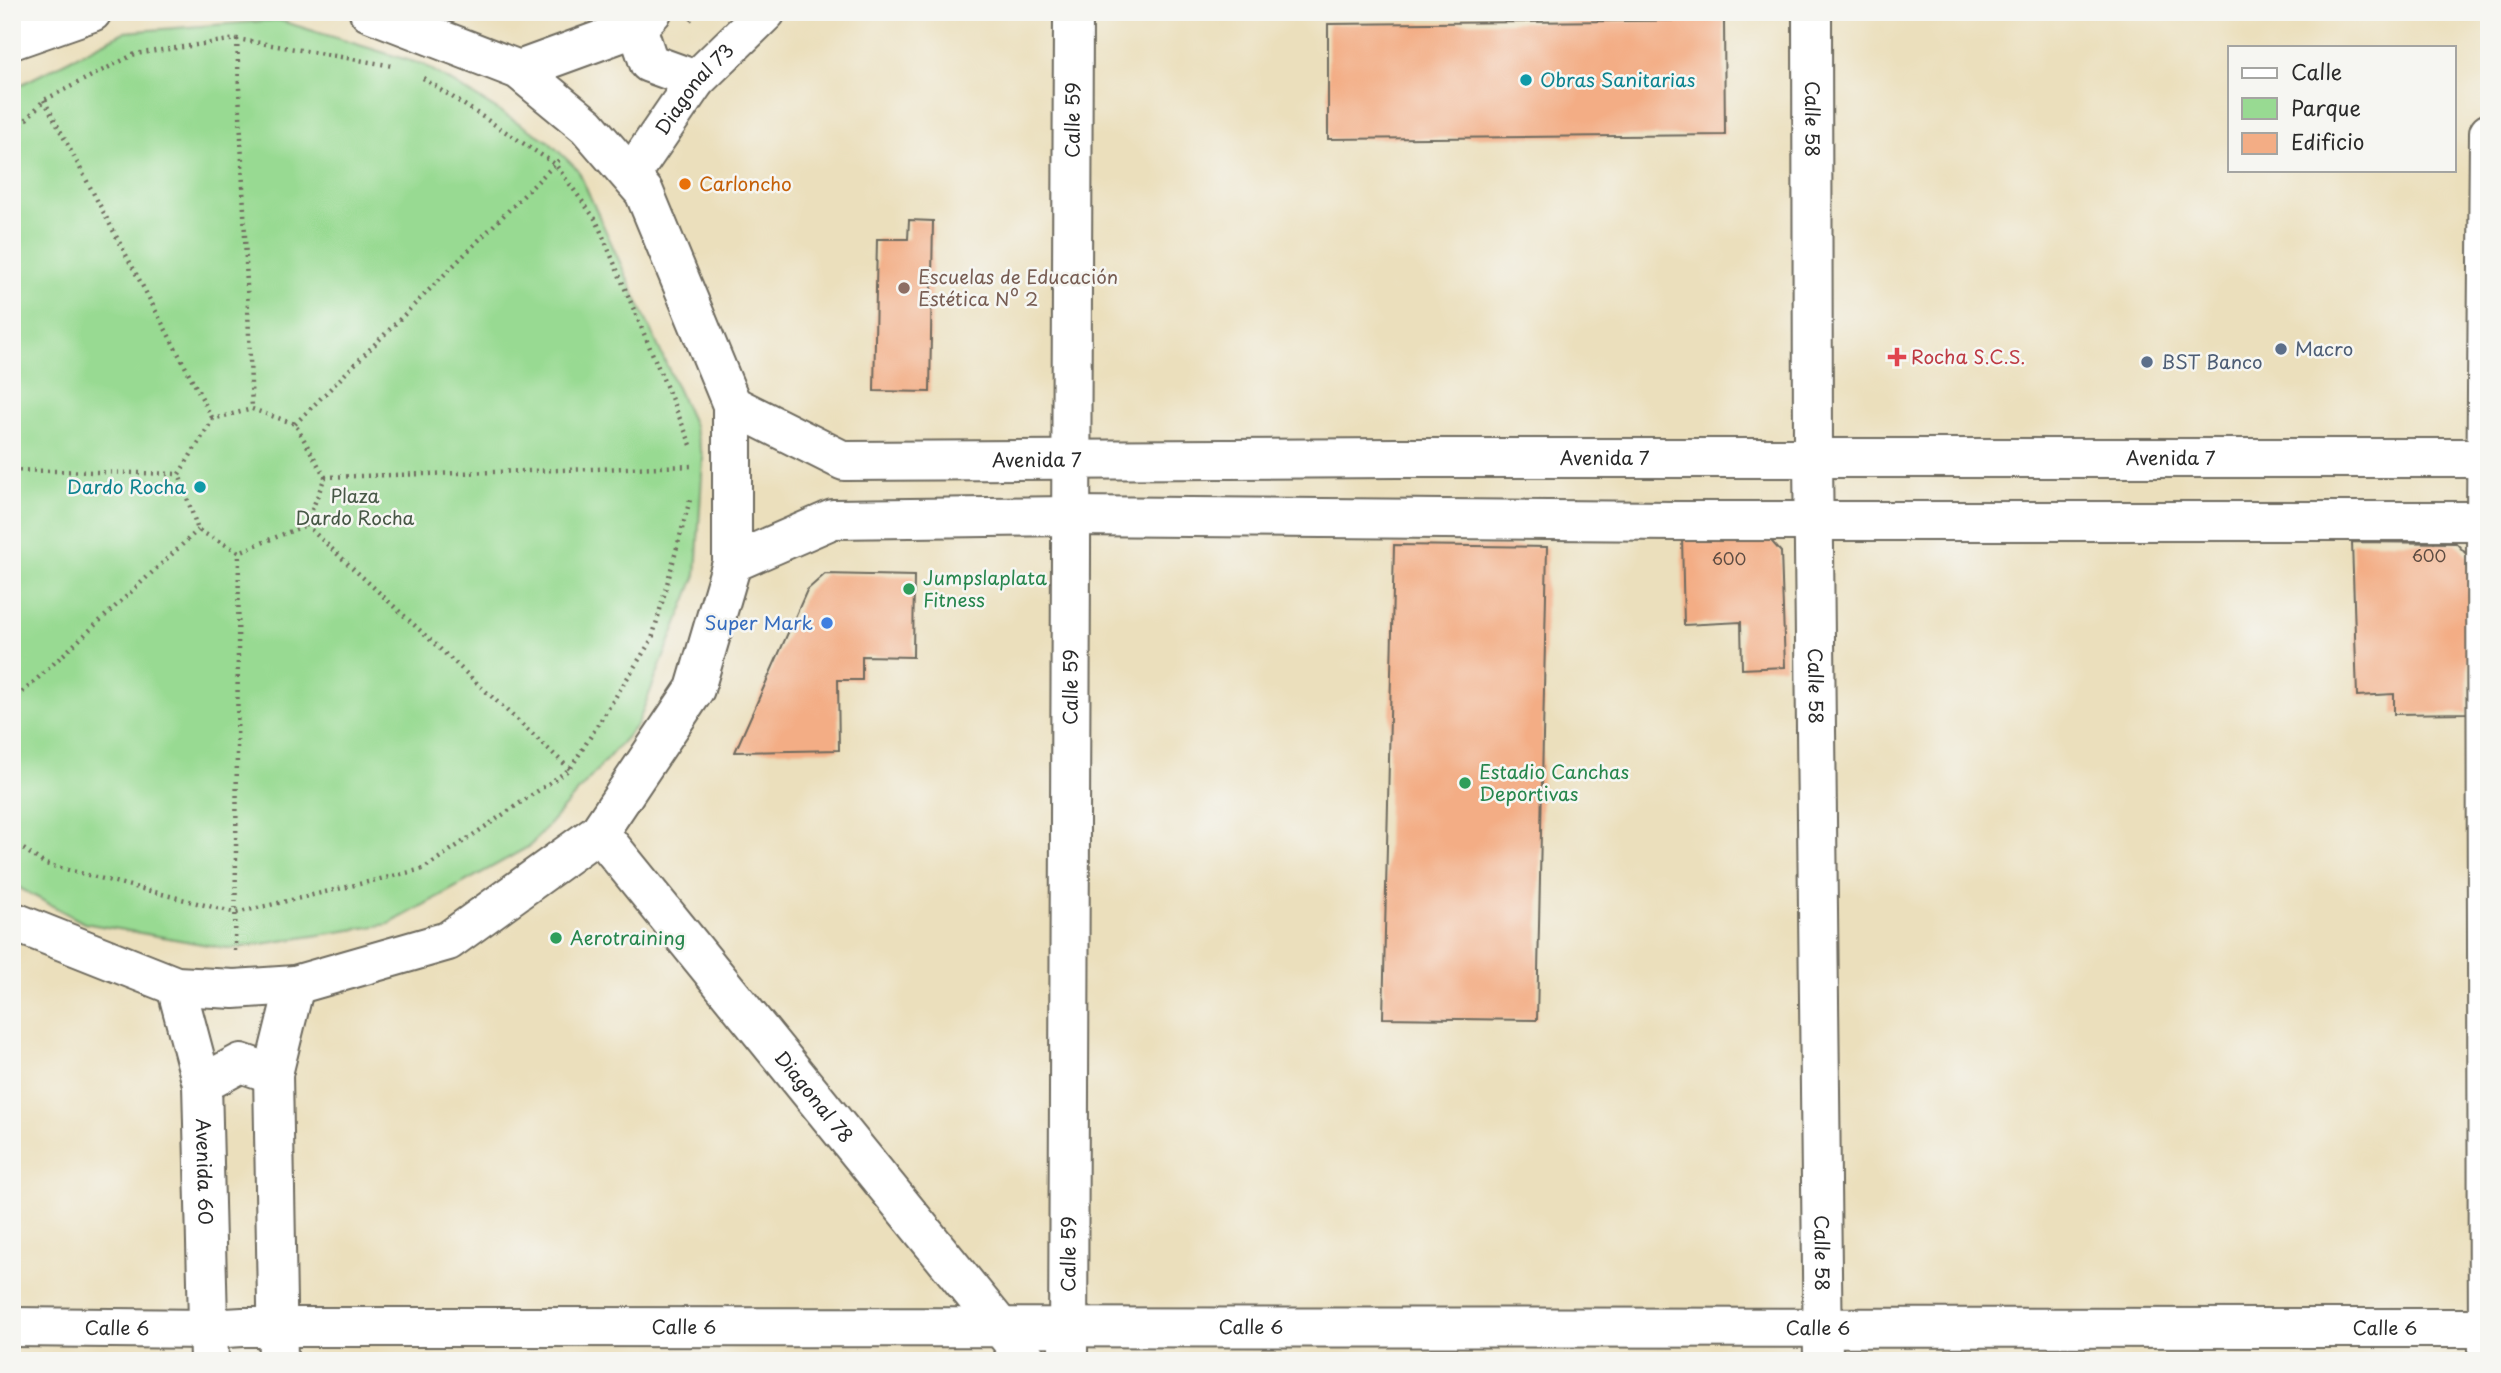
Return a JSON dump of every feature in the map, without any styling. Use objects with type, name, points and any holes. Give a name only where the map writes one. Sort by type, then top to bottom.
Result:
[{"type":"street","points":[[12,40],[92,12]]},
{"type":"street","points":[[12,921],[176,986],[234,989],[295,985],[448,942],[599,832],[695,690],[732,563],[732,405],[644,192],[587,126],[519,70],[369,12]]},
{"type":"street","name":"Diagonal 73","points":[[631,175],[696,80],[766,12]]},
{"type":"street","name":"Calle 59","points":[[1068,1344],[1073,12]]},
{"type":"street","name":"Calle 58","points":[[1812,12],[1812,458],[1823,1344]]},
{"type":"street","points":[[519,70],[645,20],[649,63],[696,80]]},
{"type":"street","points":[[2488,1339],[2489,133]]},
{"type":"street","name":"Avenida 7","points":[[732,405],[844,461],[2488,458]]},
{"type":"street","points":[[732,563],[833,519],[1070,516],[1813,521],[2487,521]]},
{"type":"street","name":"Diagonal 78","points":[[599,832],[1028,1361]]},
{"type":"street","points":[[278,1344],[274,1073],[295,985]]},
{"type":"street","name":"Avenida 60","points":[[176,986],[202,1084],[209,1345]]},
{"type":"street","points":[[202,1084],[240,1063],[274,1073]]},
{"type":"street","name":"Calle 6","points":[[12,1327],[209,1345],[1001,1328],[1068,1344],[1823,1344],[2488,1339]]},
{"type":"path","points":[[12,135],[44,100],[135,54],[237,39],[397,67]]},
{"type":"path","points":[[237,39],[252,409]]},
{"type":"path","points":[[421,76],[555,164],[596,220],[699,466],[696,479]]},
{"type":"path","points":[[44,100],[213,419]]},
{"type":"path","points":[[295,424],[555,164]]},
{"type":"path","points":[[179,474],[213,419],[252,409],[295,424],[325,477]]},
{"type":"path","points":[[325,477],[699,466]]},
{"type":"path","points":[[12,470],[179,474]]},
{"type":"path","points":[[179,474],[198,530],[239,552]]},
{"type":"path","points":[[239,552],[306,525],[325,477]]},
{"type":"path","points":[[12,841],[45,864],[236,913],[423,869],[570,769],[652,639],[692,492]]},
{"type":"path","points":[[306,525],[570,769]]},
{"type":"path","points":[[12,702],[198,530]]},
{"type":"path","points":[[234,989],[239,552]]},
{"type":"green space","name":"Plaza Dardo Rocha","points":[[278,20],[424,65],[548,141],[578,170],[693,423],[703,458],[696,575],[637,725],[530,846],[389,924],[230,949],[84,923],[12,884],[12,89],[124,32]]},
{"type":"building","name":"Obras Sanitarias","points":[[1724,20],[1725,135],[1328,139],[1328,24]]},
{"type":"building","name":"Escuelas de Educación Estética Nº 2","points":[[909,220],[933,221],[930,392],[874,391],[877,239],[908,239]]},
{"type":"building","points":[[1765,534],[1781,552],[1785,667],[1742,669],[1741,622],[1684,625],[1682,537]]},
{"type":"building","points":[[2352,542],[2456,543],[2469,557],[2467,713],[2394,714],[2394,694],[2357,696]]},
{"type":"building","name":"Estadio Canchas Deportivas","points":[[1394,545],[1547,547],[1537,1020],[1383,1018]]},
{"type":"building","points":[[825,574],[914,576],[913,657],[862,656],[862,680],[838,680],[839,750],[735,752],[807,590]]},
{"type":"place","name":"Obras Sanitarias","points":[[1526,80]]},
{"type":"place","name":"Carloncho","points":[[685,184]]},
{"type":"place","name":"Escuelas de Educación Estética Nº 2","points":[[904,288]]},
{"type":"place","name":"Macro","points":[[2281,349]]},
{"type":"place","name":"Rocha S.C.S.","points":[[1897,357]]},
{"type":"place","name":"BST Banco","points":[[2147,362]]},
{"type":"place","name":"Dardo Rocha","points":[[200,487]]},
{"type":"place","name":"Jumpslaplata Fitness","points":[[909,589]]},
{"type":"place","name":"Super Mark","points":[[827,623]]},
{"type":"place","name":"Estadio Canchas Deportivas","points":[[1465,783]]},
{"type":"place","name":"Aerotraining","points":[[556,938]]}]
